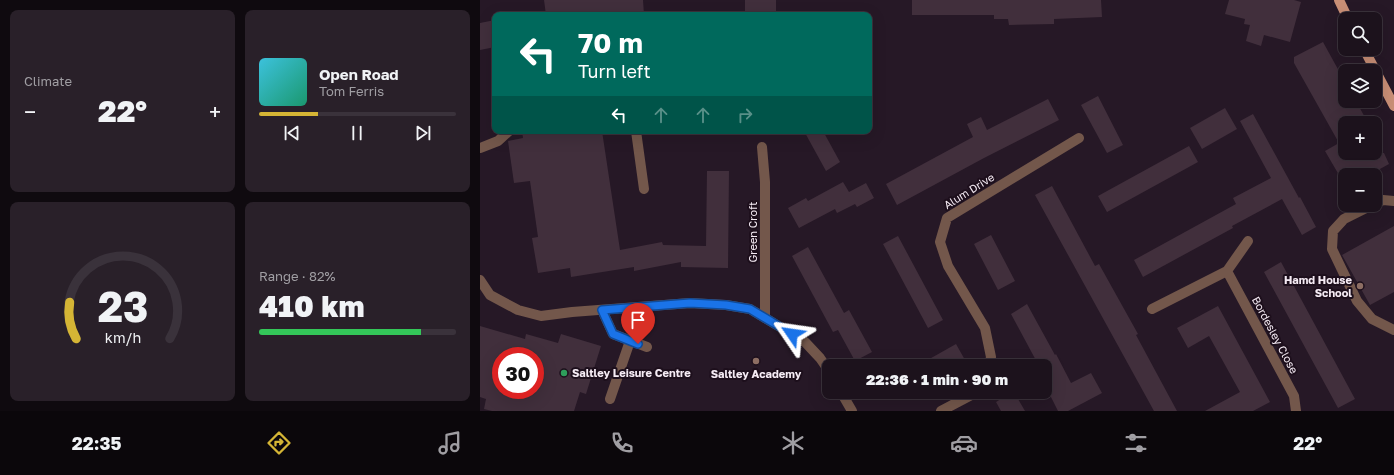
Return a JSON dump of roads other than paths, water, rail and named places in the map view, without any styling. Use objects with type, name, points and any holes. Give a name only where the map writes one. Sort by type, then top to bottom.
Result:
[{"type":"main road","points":[[1340,1],[1345,12]]},
{"type":"main road","points":[[1368,56],[1394,106]]},
{"type":"street","points":[[480,148],[498,141],[505,134]]},
{"type":"street","points":[[636,134],[644,189]]},
{"type":"street","name":"Alum Drive","points":[[991,359],[985,328],[948,266],[940,242],[946,218],[1079,138]]},
{"type":"street","name":"Green Croft","points":[[762,147],[765,182],[765,317]]},
{"type":"street","points":[[1382,200],[1394,201]]},
{"type":"street","points":[[1358,212],[1344,219],[1333,231],[1332,249],[1357,301],[1372,319],[1394,330]]},
{"type":"street","points":[[1152,309],[1227,271],[1248,241]]},
{"type":"street","name":"Bordesley Close","points":[[1227,271],[1294,396],[1296,411]]},
{"type":"street","points":[[480,280],[490,295],[518,310],[541,316],[690,303],[726,305],[750,309],[805,342],[822,361]]},
{"type":"street","points":[[602,310],[613,334],[647,347]]},
{"type":"street","points":[[610,399],[630,341]]},
{"type":"street","points":[[846,399],[852,411]]},
{"type":"street","points":[[941,411],[964,399]]},
{"type":"place","name":"Hamd House School","points":[[1360,286]]},
{"type":"place","name":"Saltley Academy","points":[[756,361]]},
{"type":"place","name":"Saltley Leisure Centre","points":[[564,373]]}]
